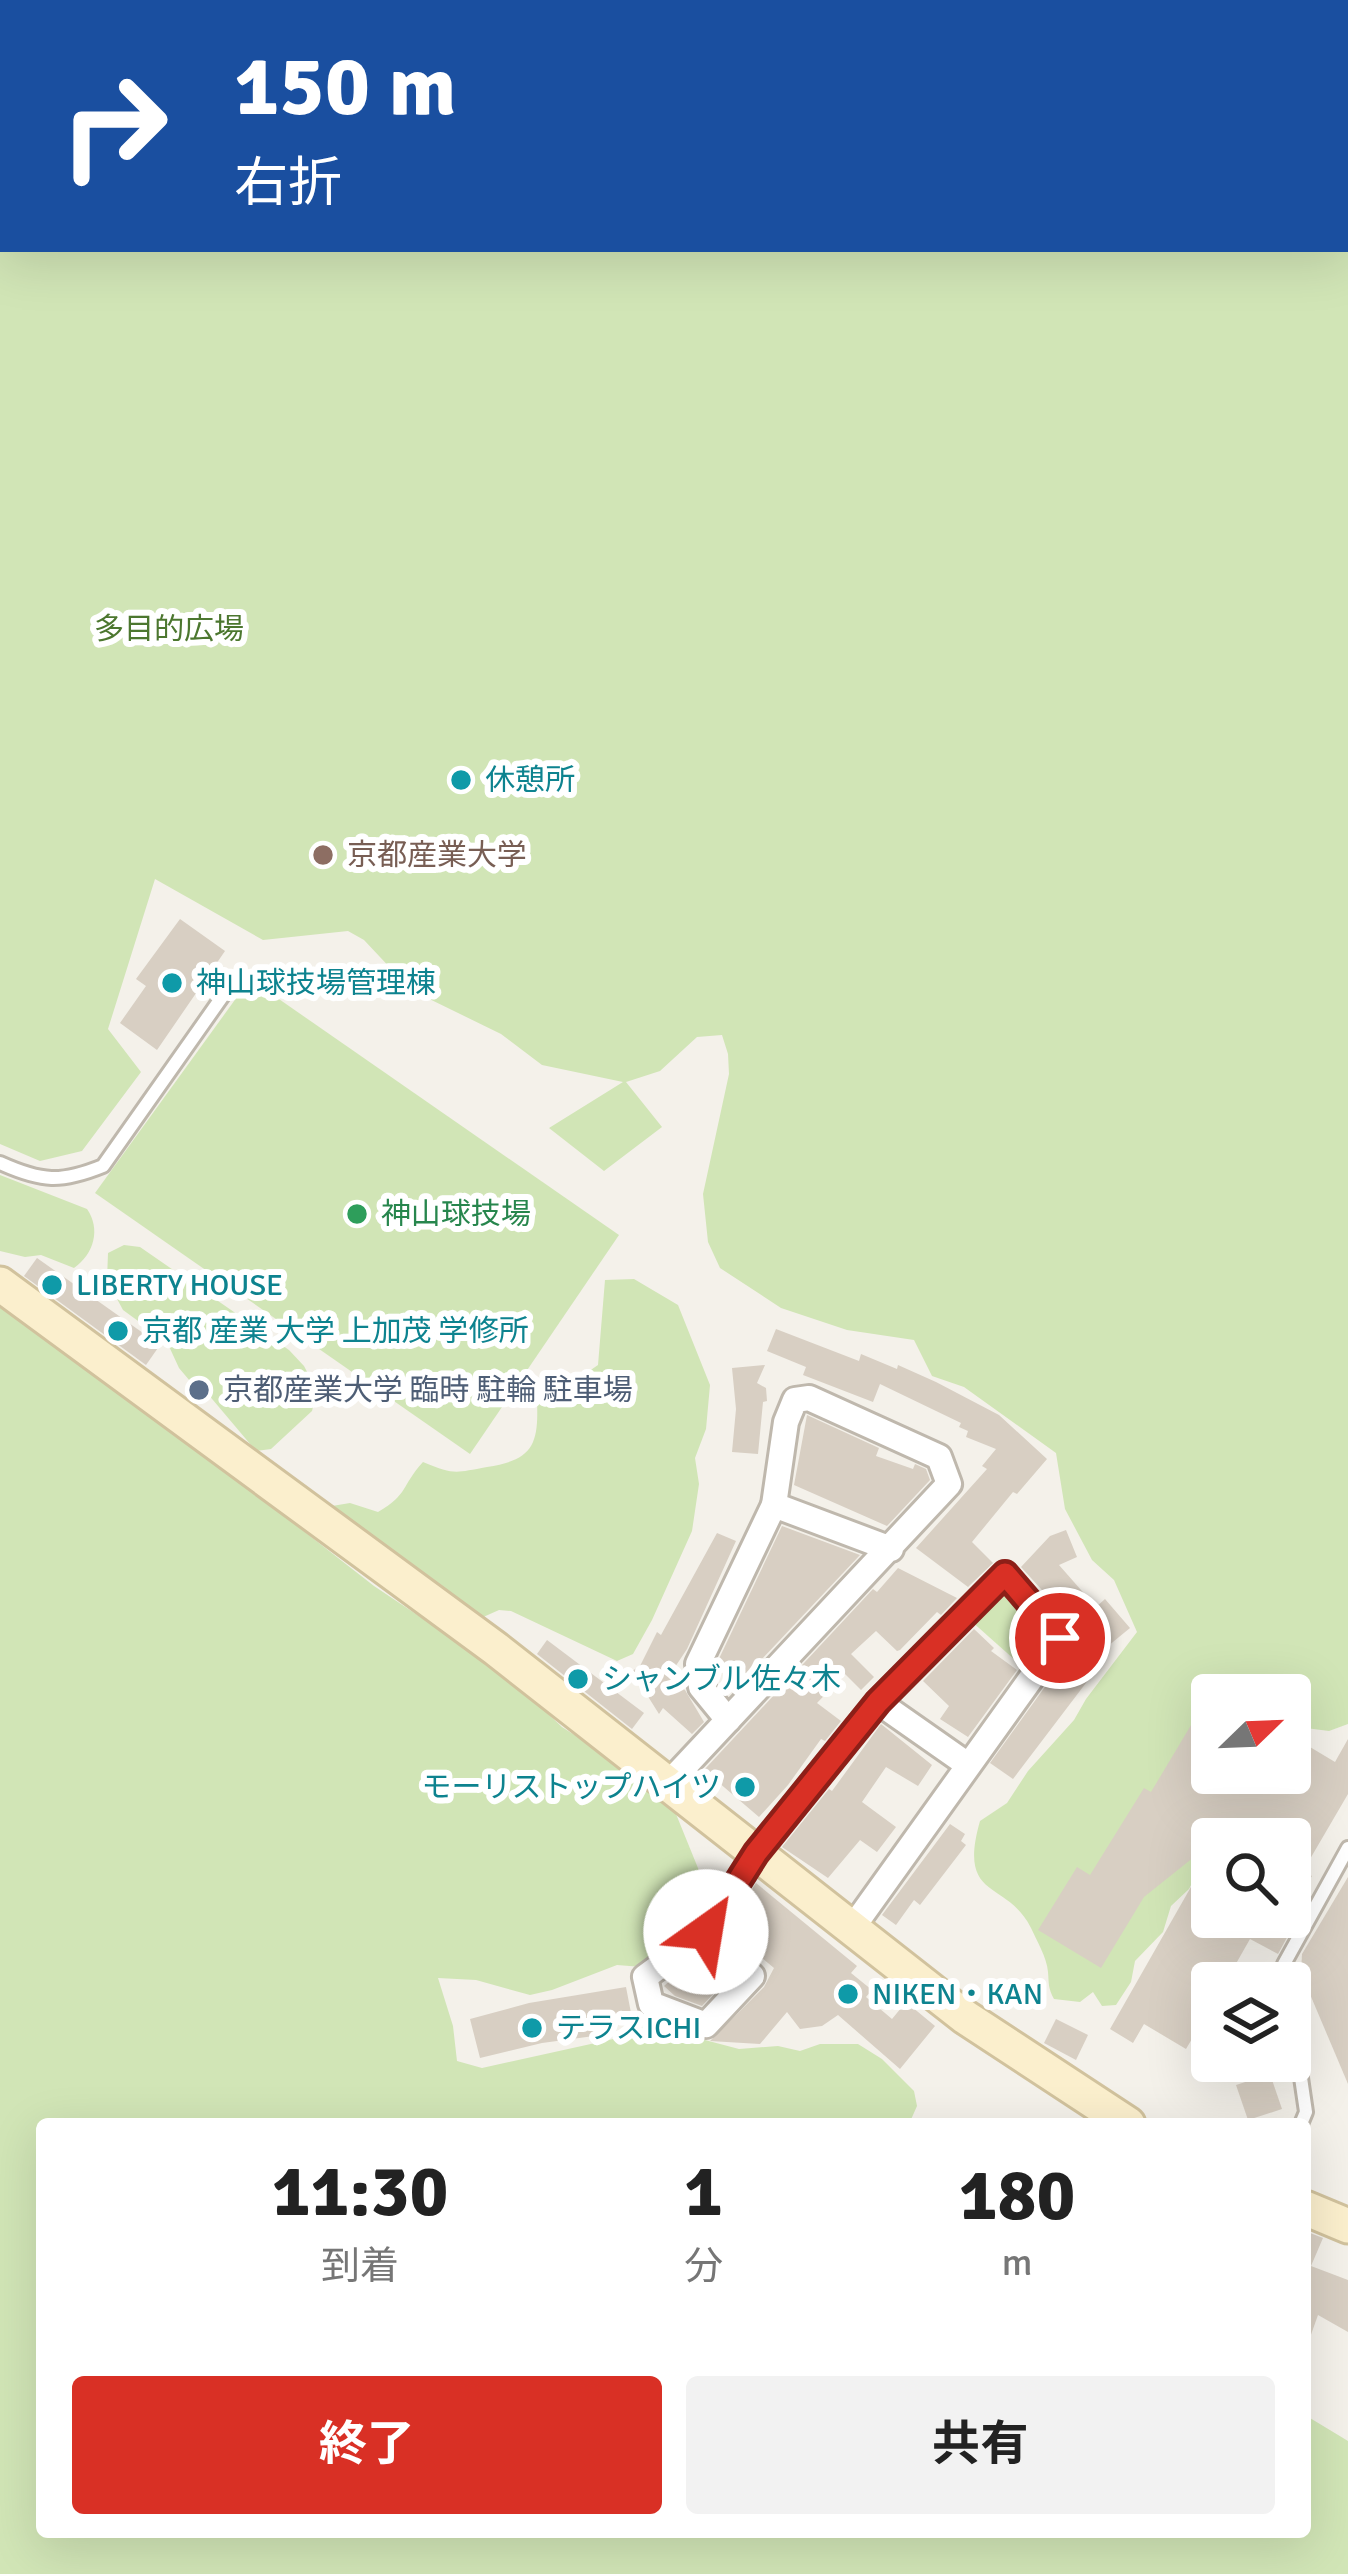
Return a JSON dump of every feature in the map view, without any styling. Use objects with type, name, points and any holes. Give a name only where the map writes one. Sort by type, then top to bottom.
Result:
[{"type":"street","points":[[0,1284],[434,1602],[991,2036],[1119,2118]]},
{"type":"street","points":[[668,1784],[892,1550],[949,1484],[939,1457],[809,1398],[795,1400],[786,1421],[775,1505],[698,1664],[701,1687],[728,1720]]},
{"type":"street","points":[[775,1505],[892,1550]]},
{"type":"street","points":[[706,1932],[756,1853],[878,1702],[1005,1574],[1060,1638],[853,1927]]},
{"type":"street","points":[[878,1702],[968,1765]]},
{"type":"street","points":[[1311,2211],[1348,2226]]},
{"type":"lane","points":[[0,1163],[32,1177],[70,1179],[103,1166],[229,987]]},
{"type":"lane","points":[[1285,1962],[1348,1848]]},
{"type":"lane","points":[[1302,2082],[1304,2118]]},
{"type":"green space","name":"多目的広場","points":[[0,252],[1348,252],[1348,1724],[1329,1731],[1311,1729],[1311,1674],[1191,1674],[1191,1794],[1212,1794],[1212,1818],[1191,1818],[1191,1885],[1171,1906],[1163,1932],[1135,1961],[1131,1982],[1116,2005],[1102,2006],[1093,1992],[1080,2002],[1054,1999],[1046,1961],[1031,1928],[1010,1902],[980,1878],[975,1847],[980,1821],[1007,1803],[1137,1632],[1114,1580],[1092,1560],[1065,1509],[1056,1453],[964,1387],[932,1376],[914,1340],[847,1330],[781,1308],[720,1268],[708,1242],[703,1194],[729,1074],[722,1035],[697,1037],[660,1071],[626,1082],[662,1127],[604,1171],[549,1128],[623,1082],[542,1065],[501,1034],[411,990],[364,940],[348,931],[263,940],[155,879],[108,1029],[141,1072],[82,1151],[40,1161],[0,1144]]},
{"type":"green space","name":"神山球技場","points":[[250,979],[619,1235],[470,1454],[95,1193]]},
{"type":"green space","points":[[0,1175],[87,1209],[94,1233],[81,1262],[74,1268],[41,1255],[0,1251]]},
{"type":"green space","points":[[124,1245],[140,1247],[289,1350],[304,1366],[317,1391],[312,1411],[271,1449],[256,1451],[202,1387],[195,1387],[179,1368],[167,1342],[123,1310],[107,1280],[108,1253]]},
{"type":"green space","points":[[634,1279],[678,1305],[710,1385],[706,1429],[695,1458],[699,1484],[692,1531],[633,1654],[617,1661],[511,1611],[499,1610],[481,1618],[332,1506],[350,1503],[378,1512],[400,1495],[423,1462],[461,1471],[523,1455],[534,1440],[537,1402],[547,1390],[569,1385],[598,1365],[605,1280]]},
{"type":"green space","points":[[0,1304],[374,1586],[507,1675],[562,1727],[632,1772],[676,1814],[713,1905],[642,1967],[617,1965],[530,1995],[476,1980],[438,1978],[453,2026],[457,2061],[482,2068],[618,2038],[648,2025],[739,2049],[778,2046],[800,2051],[820,2044],[858,2044],[882,2059],[914,2091],[917,2106],[912,2118],[36,2118],[36,2538],[1311,2538],[1311,2419],[1348,2441],[1348,2574],[0,2574]]},
{"type":"green space","points":[[998,1592],[1008,1594],[1043,1631],[1043,1650],[1026,1670],[970,1620]]},
{"type":"building","name":"神山球技場管理棟","points":[[180,919],[225,951],[157,1050],[120,1023],[146,986],[136,979]]},
{"type":"building","points":[[37,1258],[160,1345],[146,1365],[24,1276]]},
{"type":"building","points":[[776,1329],[859,1361],[861,1354],[936,1382],[999,1415],[1047,1459],[972,1542],[993,1563],[968,1587],[916,1548],[987,1469],[982,1466],[996,1449],[966,1437],[968,1431],[959,1427],[961,1423],[880,1384],[873,1402],[803,1375],[806,1367],[767,1351]]},
{"type":"building","points":[[765,1365],[757,1383],[766,1388],[767,1401],[763,1402],[758,1454],[732,1452],[736,1409],[732,1368]]},
{"type":"building","points":[[807,1415],[879,1448],[876,1456],[926,1469],[930,1480],[887,1526],[794,1485]]},
{"type":"building","points":[[782,1526],[860,1555],[745,1677],[716,1665]]},
{"type":"building","points":[[1066,1530],[1077,1557],[1059,1565],[1096,1607],[1105,1599],[1130,1628],[1091,1660],[1095,1663],[1088,1672],[1092,1675],[1013,1779],[990,1763],[1080,1632],[1021,1567],[1050,1536]]},
{"type":"building","points":[[717,1533],[736,1541],[687,1649],[671,1673],[704,1722],[692,1734],[663,1708],[659,1714],[632,1671],[640,1666],[657,1632],[661,1635]]},
{"type":"building","points":[[898,1568],[957,1598],[900,1650],[876,1631],[851,1654],[874,1677],[861,1690],[845,1674],[817,1703],[841,1721],[759,1817],[704,1770]]},
{"type":"building","points":[[974,1629],[994,1648],[991,1651],[1017,1670],[968,1737],[940,1719],[949,1706],[923,1681]]},
{"type":"building","name":"シャンブル佐々木","points":[[547,1640],[644,1713],[632,1729],[537,1654]]},
{"type":"building","points":[[881,1724],[932,1765],[918,1786],[886,1767],[862,1802],[896,1827],[877,1852],[860,1840],[828,1878],[782,1847],[832,1791]]},
{"type":"building","points":[[1191,1725],[1191,1794],[1311,1794],[1311,1748],[1335,1762],[1348,1739],[1348,1794],[1311,1857],[1311,1818],[1191,1818],[1191,1859],[1144,1897],[1101,1968],[1038,1930],[1077,1867],[1090,1875],[1144,1788],[1151,1792]]},
{"type":"building","points":[[950,1824],[965,1834],[961,1841],[966,1845],[920,1905],[914,1900],[896,1925],[882,1915]]},
{"type":"building","points":[[1348,1877],[1348,2084],[1311,1997],[1311,1962],[1302,1962]]},
{"type":"building","points":[[756,1883],[857,1966],[851,1973],[872,1990],[866,1997],[892,2019],[906,2002],[935,2026],[900,2069],[838,2015],[822,2026],[800,2029],[787,2012],[760,2044],[710,2041],[764,1987],[774,1968],[727,1929]]},
{"type":"building","points":[[1191,1887],[1191,1938],[1287,1938],[1278,1954],[1250,1939],[1237,1962],[1191,1962],[1191,2041],[1186,2049],[1144,2024],[1133,2043],[1110,2029]]},
{"type":"building","points":[[705,1954],[729,1977],[702,2006],[675,1996],[664,1986],[682,1970],[688,1974]]},
{"type":"building","name":"テラスICHI","points":[[626,1987],[631,2013],[591,2021],[594,2036],[480,2058],[470,2019],[529,2003]]},
{"type":"building","points":[[1056,2019],[1088,2035],[1076,2060],[1044,2043]]},
{"type":"building","points":[[1273,2082],[1282,2109],[1247,2118],[1236,2085]]},
{"type":"building","points":[[1311,2233],[1323,2238],[1311,2266]]},
{"type":"building","points":[[1311,2266],[1348,2280],[1348,2332],[1318,2315],[1311,2335]]},
{"type":"place","name":"休憩所","points":[[461,780]]},
{"type":"place","name":"京都産業大学","points":[[323,855]]},
{"type":"place","name":"神山球技場管理棟","points":[[172,983]]},
{"type":"place","name":"神山球技場","points":[[357,1214]]},
{"type":"place","name":"LIBERTY HOUSE","points":[[52,1285]]},
{"type":"place","name":"京都 産業 大学 上加茂 学修所","points":[[118,1331]]},
{"type":"place","name":"京都産業大学 臨時 駐輪 駐車場","points":[[199,1390]]},
{"type":"place","name":"シャンブル佐々木","points":[[578,1679]]},
{"type":"place","name":"モーリストップハイツ","points":[[745,1787]]},
{"type":"place","name":"NIKEN・KAN","points":[[848,1994]]},
{"type":"place","name":"テラスICHI","points":[[532,2028]]},
{"type":"route","points":[[706,1932],[756,1853],[878,1702],[1005,1574],[1060,1638]]}]
